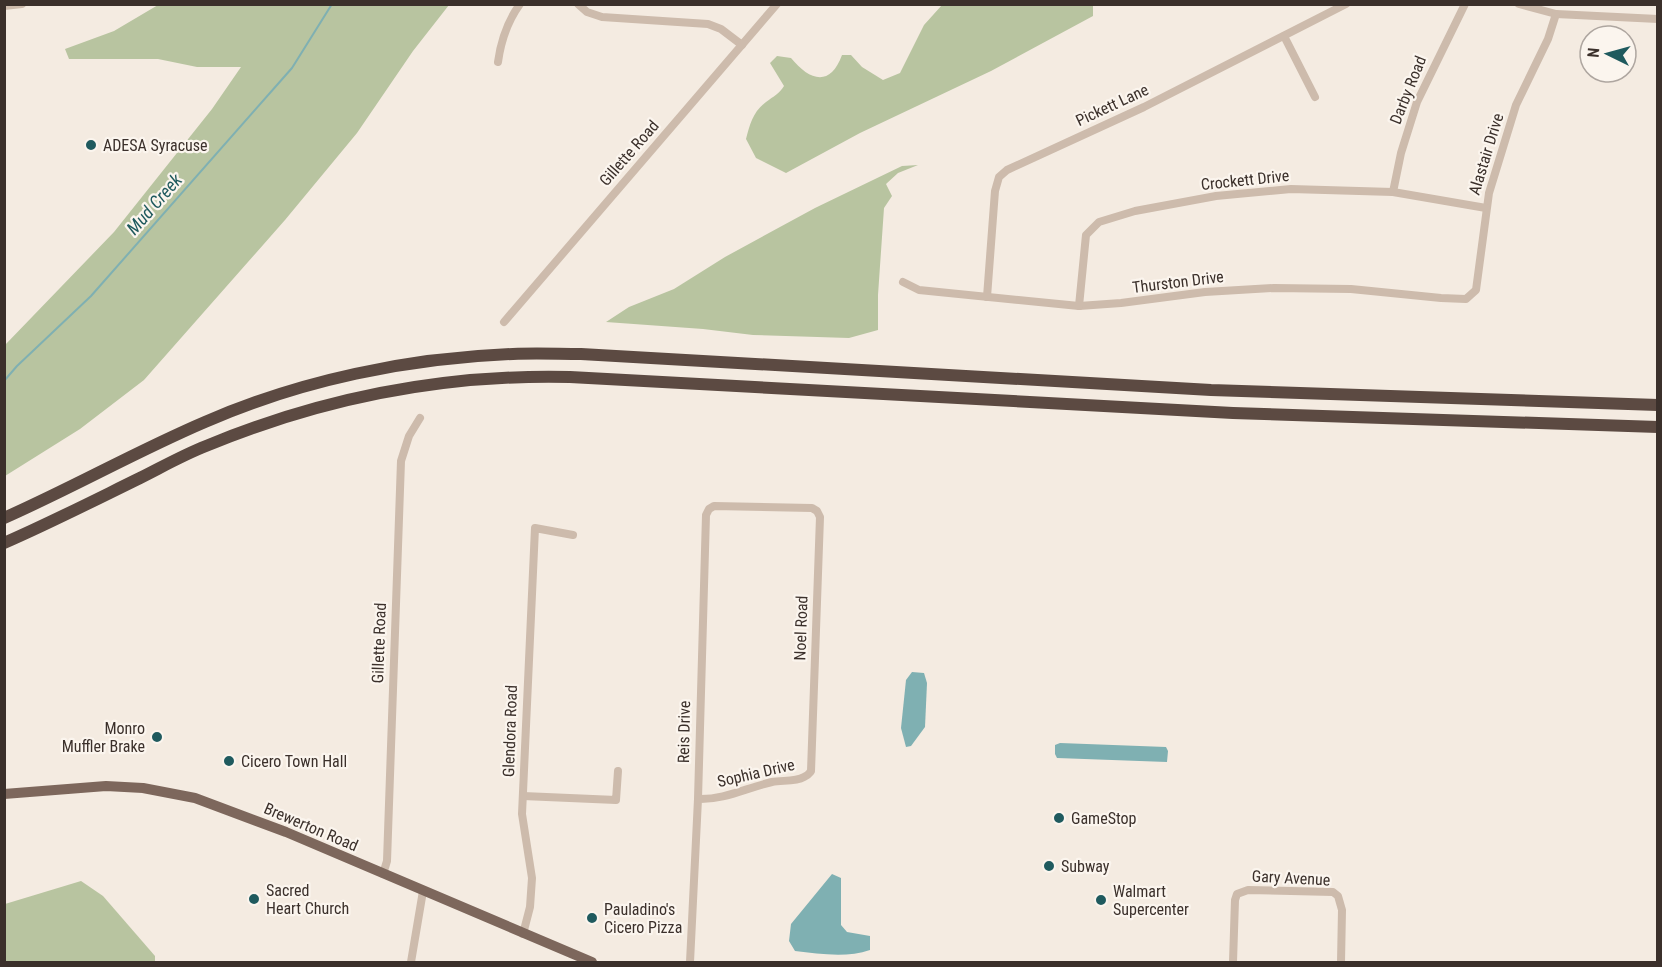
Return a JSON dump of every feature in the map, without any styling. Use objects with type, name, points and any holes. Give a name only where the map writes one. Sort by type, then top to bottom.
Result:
[{"type":"highway","points":[[4,518],[206,421],[260,401],[321,382],[389,367],[513,354],[604,356],[1211,390],[1658,405]]},
{"type":"highway","points":[[4,543],[203,447],[275,420],[336,402],[411,386],[497,377],[570,377],[1233,413],[1658,427]]},
{"type":"main road","name":"Brewerton Road","points":[[4,794],[106,786],[143,788],[195,798],[224,807],[588,962]]},
{"type":"street","points":[[4,6],[22,4]]},
{"type":"street","points":[[498,62],[500,44],[508,23],[520,4]]},
{"type":"street","points":[[578,4],[587,12],[602,17],[708,24],[721,29],[742,45]]},
{"type":"street","name":"Gillette Road","points":[[504,322],[777,4]]},
{"type":"street","name":"Pickett Lane","points":[[987,297],[995,191],[999,177],[1007,170],[1144,107],[1346,4]]},
{"type":"street","name":"Darby Road","points":[[1393,192],[1401,153],[1417,102],[1465,4]]},
{"type":"street","points":[[1519,4],[1556,14],[1658,18]]},
{"type":"street","name":"Alastair Drive","points":[[1459,299],[1469,298],[1476,290],[1485,208],[1510,124],[1548,39],[1556,14]]},
{"type":"street","points":[[1284,36],[1315,97]]},
{"type":"street","name":"Crockett Drive","points":[[1079,306],[1086,235],[1093,226],[1106,219],[1173,203],[1291,189],[1393,192],[1485,208]]},
{"type":"street","name":"Thurston Drive","points":[[903,282],[919,290],[1079,306],[1205,292],[1274,288],[1351,289],[1459,299]]},
{"type":"street","name":"Gillette Road","points":[[383,874],[387,861],[401,461],[409,436],[420,418]]},
{"type":"street","name":"Noel Road","points":[[714,506],[812,507],[820,517],[812,763]]},
{"type":"street","name":"Reis Drive","points":[[690,963],[698,799],[705,519],[709,509],[714,506]]},
{"type":"street","name":"Glendora Road","points":[[523,934],[530,907],[531,878],[524,835],[523,796],[535,528],[573,535]]},
{"type":"street","name":"Sophia Drive","points":[[698,799],[738,794],[768,783],[802,778],[808,776],[812,763]]},
{"type":"street","points":[[523,796],[616,800],[618,771]]},
{"type":"street","name":"Gary Avenue","points":[[1233,963],[1237,894],[1241,891],[1287,890],[1333,892],[1339,897],[1342,910],[1341,963]]},
{"type":"street","points":[[411,963],[423,891]]},
{"type":"green space","points":[[158,5],[449,5],[413,51],[357,133],[285,220],[144,380],[80,429],[5,476],[5,345],[114,232],[212,109],[241,67],[197,67],[158,59],[69,59],[65,49],[114,31]]},
{"type":"green space","points":[[942,5],[1093,5],[1093,16],[991,71],[860,133],[786,173],[756,158],[746,139],[755,114],[784,86],[770,63],[777,56],[791,58],[805,71],[819,77],[832,72],[842,55],[851,55],[862,67],[883,80],[900,73],[924,25]]},
{"type":"green space","points":[[918,165],[898,173],[886,184],[892,196],[884,208],[878,330],[849,338],[753,335],[606,322],[629,307],[674,289],[725,257],[815,208],[902,166]]},
{"type":"green space","points":[[81,881],[103,896],[155,956],[155,962],[5,962],[5,904]]},
{"type":"water","points":[[912,672],[924,673],[927,683],[925,727],[911,746],[906,747],[901,728],[906,680]]},
{"type":"water","points":[[1060,743],[1166,747],[1167,762],[1057,758],[1055,745]]},
{"type":"water","points":[[832,874],[841,878],[841,925],[847,932],[870,936],[870,950],[843,955],[795,951],[789,941],[791,924]]},
{"type":"waterway","name":"Mud Creek","points":[[4,381],[91,296],[292,68],[332,4]]},
{"type":"place","name":"ADESA Syracuse","points":[[91,145]]},
{"type":"place","name":"Monro Muffler Brake","points":[[157,737]]},
{"type":"place","name":"Cicero Town Hall","points":[[229,761]]},
{"type":"place","name":"GameStop","points":[[1059,818]]},
{"type":"place","name":"Subway","points":[[1049,866]]},
{"type":"place","name":"Sacred Heart Church","points":[[254,899]]},
{"type":"place","name":"Walmart Supercenter","points":[[1101,900]]},
{"type":"place","name":"Pauladino's Cicero Pizza","points":[[592,918]]}]
